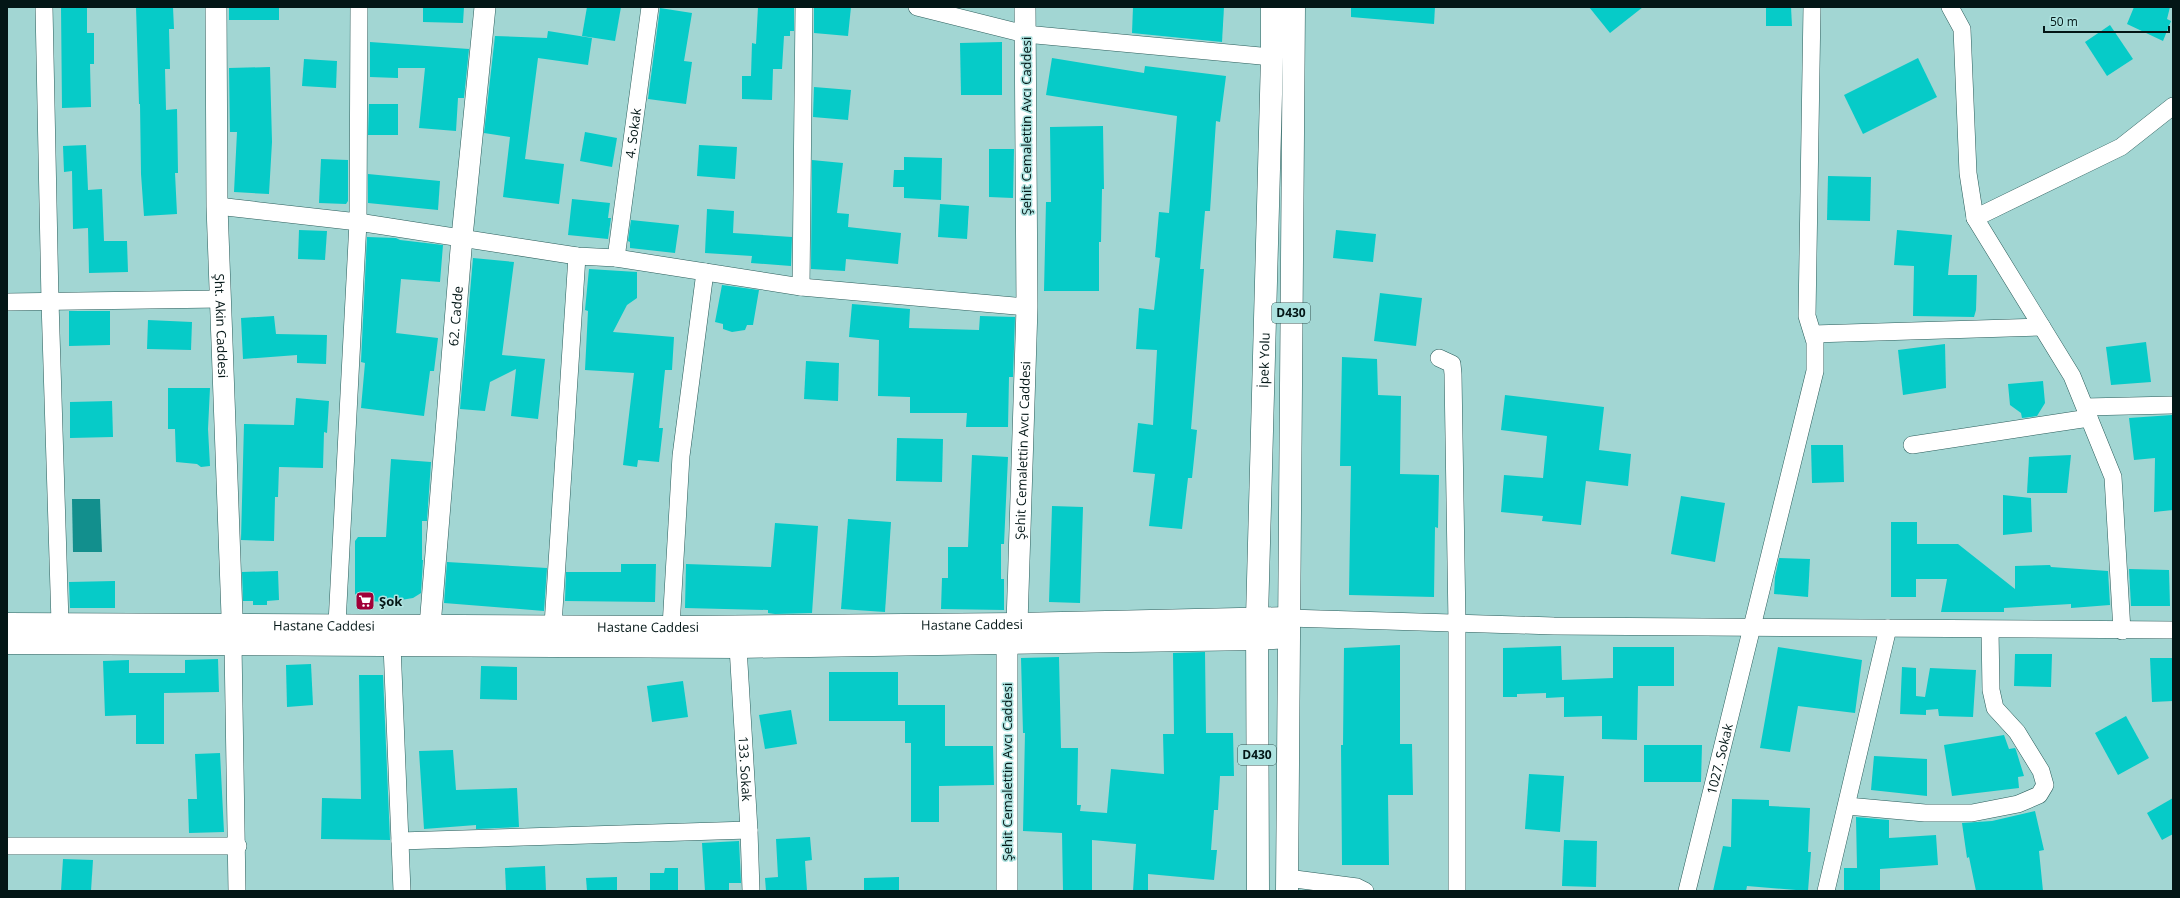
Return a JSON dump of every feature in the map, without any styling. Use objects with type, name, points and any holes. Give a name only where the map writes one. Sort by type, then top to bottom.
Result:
[{"type":"main road","name":"İpek Yolu","points":[[1257,618],[1272,57],[1272,7]]},
{"type":"main road","name":"D430","points":[[1286,884],[1294,7]]},
{"type":"main road","name":"D430","points":[[1257,618],[1258,891]]},
{"type":"main road","name":"Hastane Caddesi","points":[[7,644],[233,635],[337,624],[671,627],[1017,624],[1257,618],[1288,628]]},
{"type":"main road","name":"Hastane Caddesi","points":[[7,624],[60,623],[392,645],[738,647],[1257,640],[1288,628]]},
{"type":"street","points":[[44,7],[50,301],[60,623]]},
{"type":"street","name":"Şht. Akin Caddesi","points":[[216,7],[217,206],[233,635]]},
{"type":"street","points":[[337,624],[358,222],[359,7]]},
{"type":"street","name":"62. Cadde","points":[[430,626],[462,238],[485,7]]},
{"type":"street","name":"4. Sokak","points":[[616,258],[650,7]]},
{"type":"street","points":[[801,287],[804,7]]},
{"type":"street","points":[[917,7],[1025,34],[1272,57]]},
{"type":"street","name":"Şehit Cemalettin Avcı Caddesi","points":[[1008,891],[1007,644],[1017,624],[1027,307],[1024,7]]},
{"type":"street","name":"1027. Sokak","points":[[1687,891],[1815,371],[1815,342],[1808,316],[1812,7]]},
{"type":"street","points":[[1950,7],[1962,29],[1968,174],[1975,218],[2072,376],[2113,477],[2122,631]]},
{"type":"street","points":[[1975,218],[2121,147],[2173,106]]},
{"type":"street","points":[[217,206],[358,222],[577,256],[616,258],[801,287],[1027,307]]},
{"type":"street","points":[[553,625],[577,256]]},
{"type":"street","points":[[671,627],[681,456],[705,272]]},
{"type":"street","points":[[7,302],[221,299]]},
{"type":"street","points":[[1813,334],[2042,327]]},
{"type":"street","points":[[1438,358],[1452,364],[1453,374],[1457,891]]},
{"type":"street","points":[[1912,445],[2087,413],[2173,405]]},
{"type":"street","points":[[1288,628],[1456,624],[1990,630],[2173,630]]},
{"type":"street","points":[[1826,891],[1888,628]]},
{"type":"street","points":[[1847,806],[1925,813],[1972,813],[2018,804],[2039,795],[2045,785],[2041,771],[2017,732],[1995,708],[1992,690],[1990,630]]},
{"type":"street","points":[[233,635],[238,891]]},
{"type":"street","points":[[392,645],[402,891]]},
{"type":"street","name":"133. Sokak","points":[[738,647],[749,830],[751,891]]},
{"type":"street","points":[[400,841],[749,830]]},
{"type":"street","points":[[7,846],[238,846]]},
{"type":"street","points":[[1286,884],[1357,887],[1365,891]]},
{"type":"water","points":[[72,499],[100,499],[102,552],[73,552]]},
{"type":"building","points":[[61,7],[87,7],[87,33],[94,33],[94,64],[90,64],[91,107],[62,108]]},
{"type":"building","points":[[136,7],[173,7],[174,29],[169,29],[170,69],[165,69],[166,110],[177,109],[178,173],[175,173],[177,214],[144,216],[141,174]]},
{"type":"building","points":[[229,7],[279,7],[279,20],[229,20]]},
{"type":"building","points":[[423,7],[464,7],[463,23],[423,22]]},
{"type":"building","points":[[587,7],[621,7],[615,41],[582,36]]},
{"type":"building","points":[[758,7],[794,7],[794,31],[790,31],[790,36],[784,36],[782,69],[773,69],[772,100],[742,99],[742,76],[751,76],[752,43],[756,44]]},
{"type":"building","points":[[814,7],[851,7],[848,36],[814,33]]},
{"type":"building","points":[[1133,7],[1224,7],[1222,42],[1132,33]]},
{"type":"building","points":[[1351,7],[1435,7],[1434,24],[1351,17]]},
{"type":"building","points":[[1589,7],[1643,7],[1610,33]]},
{"type":"building","points":[[1766,7],[1791,7],[1792,26],[1766,26]]},
{"type":"building","points":[[2134,7],[2170,7],[2167,19],[2171,21],[2163,41],[2127,24]]},
{"type":"building","points":[[660,8],[692,13],[684,61],[692,62],[686,104],[648,99]]},
{"type":"building","points":[[2110,25],[2133,59],[2107,76],[2085,42]]},
{"type":"building","points":[[548,31],[592,38],[588,65],[538,58],[525,159],[564,164],[559,204],[503,197],[510,137],[484,133],[495,36],[547,38]]},
{"type":"building","points":[[370,42],[469,49],[464,98],[458,98],[456,131],[419,128],[425,68],[398,68],[398,78],[370,77]]},
{"type":"building","points":[[1002,42],[1002,95],[961,95],[960,43]]},
{"type":"building","points":[[1052,58],[1144,73],[1145,66],[1226,76],[1220,122],[1216,121],[1210,211],[1205,211],[1200,269],[1204,269],[1191,429],[1197,430],[1192,478],[1188,478],[1182,529],[1149,526],[1155,474],[1133,472],[1138,423],[1153,425],[1157,350],[1136,349],[1139,308],[1154,310],[1160,258],[1155,257],[1159,212],[1169,213],[1177,116],[1046,95]]},
{"type":"building","points":[[1918,58],[1937,97],[1863,134],[1844,95]]},
{"type":"building","points":[[304,59],[337,61],[336,88],[302,86]]},
{"type":"building","points":[[270,67],[272,142],[269,194],[234,192],[237,132],[230,132],[229,68]]},
{"type":"building","points":[[814,87],[851,90],[848,120],[813,117]]},
{"type":"building","points":[[369,104],[398,104],[398,135],[368,135]]},
{"type":"building","points":[[1103,126],[1104,189],[1102,189],[1101,242],[1099,242],[1099,291],[1044,291],[1046,202],[1051,202],[1050,127]]},
{"type":"building","points":[[585,132],[617,138],[612,167],[580,161]]},
{"type":"building","points":[[86,145],[88,190],[102,189],[104,241],[127,241],[128,272],[89,273],[88,228],[73,229],[72,171],[64,172],[63,146]]},
{"type":"building","points":[[699,145],[737,147],[735,179],[697,176]]},
{"type":"building","points":[[989,149],[1014,149],[1013,198],[989,197]]},
{"type":"building","points":[[904,157],[942,158],[941,200],[904,198],[904,187],[893,187],[894,170],[904,170]]},
{"type":"building","points":[[321,159],[348,160],[348,201],[346,204],[319,203]]},
{"type":"building","points":[[812,160],[843,163],[837,213],[849,214],[848,227],[901,233],[898,264],[846,259],[845,271],[811,269]]},
{"type":"building","points":[[368,174],[440,181],[438,210],[368,203]]},
{"type":"building","points":[[1828,176],[1871,177],[1870,221],[1827,220]]},
{"type":"building","points":[[572,199],[610,203],[608,218],[611,218],[608,239],[568,235]]},
{"type":"building","points":[[940,204],[969,206],[967,239],[938,237]]},
{"type":"building","points":[[707,209],[734,211],[733,233],[792,237],[791,266],[751,263],[752,256],[705,253]]},
{"type":"building","points":[[631,220],[679,225],[675,253],[630,248],[630,242],[628,241]]},
{"type":"building","points":[[299,230],[327,231],[325,260],[298,259]]},
{"type":"building","points":[[1336,230],[1376,234],[1373,262],[1333,258]]},
{"type":"building","points":[[1897,230],[1952,235],[1948,275],[1977,275],[1976,310],[1974,317],[1913,316],[1914,266],[1894,265]]},
{"type":"building","points":[[367,237],[396,238],[400,240],[443,245],[440,282],[401,279],[396,333],[438,338],[434,371],[430,371],[424,416],[361,408],[365,363],[361,362]]},
{"type":"building","points":[[473,258],[514,262],[502,355],[545,359],[538,419],[511,416],[516,369],[490,382],[485,411],[460,409]]},
{"type":"building","points":[[589,269],[637,272],[637,298],[627,305],[613,332],[674,337],[672,370],[665,370],[659,428],[663,428],[659,462],[638,460],[637,467],[623,465],[634,373],[585,370],[588,311],[585,310]]},
{"type":"building","points":[[722,285],[759,290],[753,325],[747,325],[745,330],[732,332],[723,329],[723,324],[715,322]]},
{"type":"building","points":[[1380,293],[1422,298],[1416,346],[1374,341]]},
{"type":"building","points":[[852,304],[910,309],[909,328],[979,330],[980,316],[1015,317],[1013,377],[1009,377],[1008,427],[966,427],[967,413],[910,413],[910,397],[878,396],[879,340],[849,337]]},
{"type":"building","points":[[69,311],[110,311],[110,345],[69,346]]},
{"type":"building","points":[[274,316],[276,334],[327,335],[326,364],[297,363],[297,355],[243,359],[241,318]]},
{"type":"building","points":[[148,320],[192,322],[191,350],[147,349]]},
{"type":"building","points":[[2146,342],[2151,382],[2111,385],[2106,347]]},
{"type":"building","points":[[1945,344],[1946,388],[1903,395],[1898,350]]},
{"type":"building","points":[[1342,357],[1377,359],[1378,395],[1401,396],[1400,474],[1439,475],[1438,528],[1435,527],[1434,597],[1349,595],[1351,466],[1340,466]]},
{"type":"building","points":[[806,361],[839,363],[838,401],[804,399]]},
{"type":"building","points":[[2043,381],[2045,403],[2037,416],[2022,418],[2021,413],[2010,405],[2008,384]]},
{"type":"building","points":[[168,388],[210,388],[208,429],[210,466],[201,467],[197,464],[176,462],[175,429],[168,429]]},
{"type":"building","points":[[1505,395],[1604,407],[1599,450],[1631,454],[1628,486],[1586,481],[1581,525],[1542,521],[1543,516],[1501,512],[1504,475],[1543,478],[1547,436],[1501,430]]},
{"type":"building","points":[[296,398],[329,401],[327,433],[324,432],[323,468],[279,467],[278,497],[275,497],[274,541],[241,540],[244,424],[294,425]]},
{"type":"building","points":[[112,401],[113,437],[70,438],[70,402]]},
{"type":"building","points":[[2172,415],[2173,510],[2154,512],[2155,458],[2134,460],[2129,418]]},
{"type":"building","points":[[897,438],[943,439],[942,482],[896,481]]},
{"type":"building","points":[[1811,445],[1843,445],[1844,482],[1812,483]]},
{"type":"building","points":[[972,455],[1008,457],[1004,544],[1001,544],[1001,579],[1004,579],[1004,610],[941,609],[942,578],[948,578],[948,547],[968,547]]},
{"type":"building","points":[[2071,455],[2067,493],[2027,493],[2029,457]]},
{"type":"building","points":[[391,459],[431,462],[427,521],[422,521],[423,560],[421,593],[413,598],[389,602],[366,601],[355,594],[355,541],[358,537],[386,537]]},
{"type":"building","points":[[2003,495],[2031,498],[2032,532],[2003,535]]},
{"type":"building","points":[[1681,496],[1725,503],[1715,562],[1671,554]]},
{"type":"building","points":[[1052,506],[1083,507],[1080,603],[1049,602]]},
{"type":"building","points":[[848,519],[891,522],[885,612],[841,609]]},
{"type":"building","points":[[1891,522],[1917,522],[1917,544],[1958,544],[2015,589],[2015,566],[2050,565],[2051,567],[2108,571],[2110,605],[2071,608],[2071,604],[2004,608],[2004,612],[1941,612],[1947,579],[1916,579],[1916,597],[1891,597]]},
{"type":"building","points":[[775,523],[818,526],[812,613],[775,614],[768,613],[768,610],[685,608],[686,564],[771,567]]},
{"type":"building","points":[[1779,558],[1810,559],[1808,597],[1774,594],[1775,577]]},
{"type":"building","points":[[447,562],[547,568],[544,611],[444,603]]},
{"type":"building","points":[[621,564],[656,564],[655,602],[565,601],[566,572],[621,572]]},
{"type":"building","points":[[2129,569],[2169,570],[2170,606],[2131,606]]},
{"type":"building","points":[[278,571],[279,600],[267,601],[267,605],[253,605],[253,601],[243,601],[242,572]]},
{"type":"building","points":[[115,581],[115,608],[70,608],[69,582]]},
{"type":"building","points":[[1400,645],[1400,744],[1412,744],[1413,795],[1388,795],[1389,865],[1342,865],[1341,745],[1343,745],[1344,648]]},
{"type":"building","points":[[1561,646],[1562,680],[1613,678],[1613,647],[1674,647],[1674,686],[1638,686],[1637,740],[1602,739],[1602,716],[1564,717],[1564,697],[1546,698],[1546,693],[1517,694],[1517,697],[1503,697],[1503,648]]},
{"type":"building","points":[[1778,647],[1862,660],[1855,713],[1798,706],[1790,752],[1760,748]]},
{"type":"building","points":[[1205,652],[1206,733],[1233,733],[1234,776],[1220,776],[1218,810],[1214,810],[1211,850],[1217,850],[1214,880],[1148,874],[1148,891],[1133,891],[1136,844],[1092,840],[1092,891],[1063,891],[1062,833],[1023,831],[1025,733],[1023,733],[1021,658],[1059,657],[1061,748],[1078,748],[1077,805],[1081,805],[1080,811],[1107,813],[1111,769],[1164,774],[1163,734],[1174,734],[1173,653]]},
{"type":"building","points":[[2015,654],[2052,654],[2051,687],[2014,686]]},
{"type":"building","points":[[2150,658],[2173,658],[2173,701],[2152,702]]},
{"type":"building","points":[[218,659],[219,692],[164,693],[164,744],[136,744],[136,715],[105,716],[103,661],[129,660],[129,673],[185,673],[185,660]]},
{"type":"building","points":[[311,664],[313,705],[287,707],[286,665]]},
{"type":"building","points":[[481,666],[517,667],[517,700],[480,699]]},
{"type":"building","points":[[1902,667],[1916,668],[1916,696],[1925,697],[1930,668],[1976,670],[1973,717],[1939,716],[1938,709],[1926,710],[1926,715],[1900,714]]},
{"type":"building","points":[[829,672],[898,672],[898,705],[945,705],[945,746],[993,746],[994,785],[939,786],[939,822],[911,822],[911,743],[905,743],[905,721],[829,721]]},
{"type":"building","points":[[359,675],[383,675],[390,840],[321,839],[322,798],[361,799]]},
{"type":"building","points":[[683,681],[688,717],[652,722],[647,686]]},
{"type":"building","points":[[791,710],[797,744],[765,749],[759,715]]},
{"type":"building","points":[[2126,716],[2149,758],[2118,775],[2095,733]]},
{"type":"building","points":[[2004,735],[2009,749],[2015,748],[2016,750],[2024,776],[2018,777],[2019,788],[1952,796],[1944,745]]},
{"type":"building","points":[[1644,745],[1702,745],[1701,782],[1644,782]]},
{"type":"building","points":[[453,750],[456,790],[517,788],[519,827],[476,829],[476,825],[424,829],[419,751]]},
{"type":"building","points":[[220,753],[224,832],[189,833],[188,799],[197,799],[195,754]]},
{"type":"building","points":[[1874,756],[1927,759],[1927,796],[1871,790]]},
{"type":"building","points":[[1529,774],[1564,776],[1560,832],[1525,829]]},
{"type":"building","points":[[2173,798],[2173,834],[2162,840],[2147,813]]},
{"type":"building","points":[[1732,799],[1769,800],[1769,806],[1810,808],[1808,852],[1811,852],[1808,891],[1747,886],[1746,891],[1713,891],[1723,846],[1731,847]]},
{"type":"building","points":[[2035,811],[2044,850],[2039,851],[2043,891],[1976,891],[1969,857],[1967,858],[1962,823],[1992,821]]},
{"type":"building","points":[[1856,817],[1889,820],[1889,838],[1936,835],[1938,865],[1880,869],[1880,891],[1844,891],[1844,868],[1857,868]]},
{"type":"building","points":[[810,837],[812,860],[805,861],[807,891],[766,891],[765,878],[778,877],[776,839]]},
{"type":"building","points":[[1564,840],[1597,841],[1596,887],[1562,886]]},
{"type":"building","points":[[739,841],[741,883],[729,883],[729,891],[705,891],[702,843]]},
{"type":"building","points":[[63,859],[93,860],[91,891],[61,891]]},
{"type":"building","points":[[545,866],[546,891],[506,891],[505,868]]},
{"type":"building","points":[[665,868],[678,868],[678,891],[650,891],[650,873],[664,873]]},
{"type":"building","points":[[617,877],[617,891],[587,891],[586,878]]},
{"type":"building","points":[[899,877],[899,891],[864,891],[864,878]]},
{"type":"place","name":"Şok","points":[[365,601]]}]
